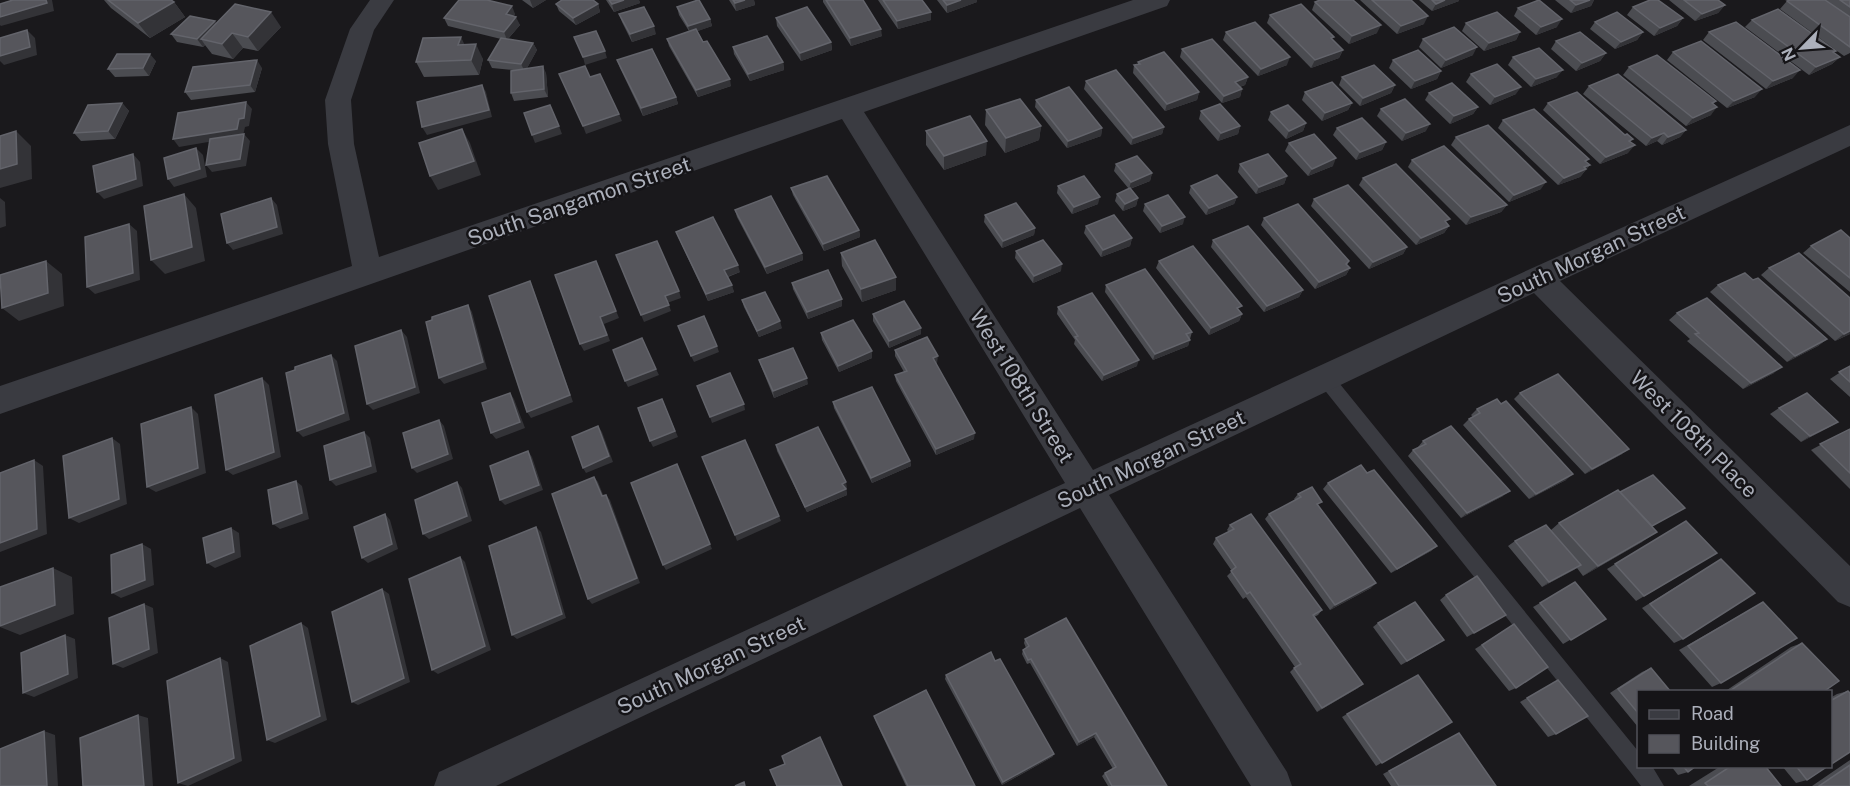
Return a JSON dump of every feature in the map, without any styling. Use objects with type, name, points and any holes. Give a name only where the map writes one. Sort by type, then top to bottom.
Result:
[{"type":"street","points":[[368,274],[341,144],[338,100],[348,62],[362,29],[380,0]]},
{"type":"street","name":"South Sangamon Street","points":[[0,400],[1158,0]]},
{"type":"street","name":"West 108th Street","points":[[848,108],[1273,786]]},
{"type":"street","name":"South Morgan Street","points":[[476,781],[1087,489],[1850,135]]},
{"type":"street","name":"West 108th Place","points":[[1538,278],[1850,590]]},
{"type":"lane","points":[[1325,378],[1637,764]]},
{"type":"lane","points":[[1640,768],[1654,786]]},
{"type":"building","points":[[13,0],[46,0],[47,3],[0,17],[0,4]]},
{"type":"building","points":[[108,0],[171,0],[174,2],[138,23]]},
{"type":"building","points":[[459,0],[487,0],[512,6],[506,14],[516,17],[504,32],[444,18]]},
{"type":"building","points":[[562,0],[593,0],[598,4],[573,18],[556,4]]},
{"type":"building","points":[[609,0],[624,0],[612,4]]},
{"type":"building","points":[[699,0],[710,19],[688,26],[677,7]]},
{"type":"building","points":[[826,0],[863,0],[881,29],[850,38]]},
{"type":"building","points":[[883,0],[922,0],[931,12],[897,21]]},
{"type":"building","points":[[943,0],[961,0],[947,5]]},
{"type":"building","points":[[1353,0],[1381,25],[1352,36],[1315,2]]},
{"type":"building","points":[[1372,0],[1411,0],[1428,16],[1401,26]]},
{"type":"building","points":[[1432,0],[1445,0],[1436,4]]},
{"type":"building","points":[[1539,0],[1562,19],[1541,27],[1518,8]]},
{"type":"building","points":[[1570,0],[1590,0],[1576,5]]},
{"type":"building","points":[[1650,0],[1658,0],[1683,18],[1660,28],[1633,7]]},
{"type":"building","points":[[1684,0],[1718,0],[1725,5],[1702,14]]},
{"type":"building","points":[[1825,0],[1850,17],[1850,47],[1787,1]]},
{"type":"building","points":[[1840,0],[1850,0],[1850,7]]},
{"type":"building","points":[[235,4],[271,12],[248,37],[232,33],[222,44],[201,39]]},
{"type":"building","points":[[1301,4],[1334,37],[1331,38],[1343,50],[1315,60],[1270,15]]},
{"type":"building","points":[[644,7],[654,26],[630,34],[619,14]]},
{"type":"building","points":[[807,7],[831,42],[800,53],[776,18]]},
{"type":"building","points":[[1778,9],[1836,51],[1833,52],[1840,57],[1816,67],[1752,20]]},
{"type":"building","points":[[1497,12],[1520,32],[1489,43],[1466,23]]},
{"type":"building","points":[[1617,12],[1643,32],[1621,42],[1595,22]]},
{"type":"building","points":[[190,16],[215,21],[197,39],[171,34]]},
{"type":"building","points":[[1255,22],[1290,57],[1261,69],[1226,32]]},
{"type":"building","points":[[1736,22],[1800,70],[1773,81],[1709,32]]},
{"type":"building","points":[[1454,27],[1477,47],[1446,60],[1423,39]]},
{"type":"building","points":[[696,29],[703,42],[707,41],[730,79],[696,90],[667,39]]},
{"type":"building","points":[[27,30],[30,47],[0,56],[0,38]]},
{"type":"building","points":[[596,31],[605,51],[583,57],[574,37]]},
{"type":"building","points":[[1580,32],[1606,53],[1582,63],[1556,41]]},
{"type":"building","points":[[767,36],[783,62],[748,74],[733,47]]},
{"type":"building","points":[[461,37],[458,45],[476,44],[471,60],[416,62],[423,38]]},
{"type":"building","points":[[501,38],[533,43],[521,64],[488,60]]},
{"type":"building","points":[[1212,39],[1248,77],[1235,82],[1242,89],[1224,96],[1182,49]]},
{"type":"building","points":[[1701,41],[1762,89],[1734,101],[1673,52]]},
{"type":"building","points":[[1539,48],[1563,70],[1536,79],[1513,57]]},
{"type":"building","points":[[652,49],[676,97],[641,108],[617,60]]},
{"type":"building","points":[[1418,50],[1441,71],[1415,81],[1393,60]]},
{"type":"building","points":[[1164,52],[1199,92],[1167,104],[1134,65]]},
{"type":"building","points":[[117,54],[150,54],[143,68],[108,69]]},
{"type":"building","points":[[1657,55],[1716,101],[1712,103],[1717,107],[1693,118],[1629,67]]},
{"type":"building","points":[[257,60],[250,85],[185,92],[193,67]]},
{"type":"building","points":[[1497,64],[1521,87],[1495,97],[1471,74]]},
{"type":"building","points":[[1374,65],[1395,85],[1363,98],[1342,77]]},
{"type":"building","points":[[543,66],[544,89],[511,93],[511,71]]},
{"type":"building","points":[[585,66],[590,77],[600,74],[619,114],[583,126],[559,74]]},
{"type":"building","points":[[1116,70],[1164,127],[1133,138],[1086,81]]},
{"type":"building","points":[[1618,74],[1686,130],[1668,137],[1664,133],[1652,138],[1589,86]]},
{"type":"building","points":[[1332,82],[1352,103],[1325,113],[1305,92]]},
{"type":"building","points":[[1452,83],[1478,107],[1454,116],[1429,93]]},
{"type":"building","points":[[482,85],[489,110],[422,127],[417,102]]},
{"type":"building","points":[[1069,87],[1102,128],[1068,141],[1036,100]]},
{"type":"building","points":[[1577,92],[1625,135],[1633,139],[1629,141],[1635,145],[1606,157],[1548,103]]},
{"type":"building","points":[[1020,99],[1041,126],[1006,138],[986,110]]},
{"type":"building","points":[[1405,99],[1430,124],[1406,133],[1381,109]]},
{"type":"building","points":[[246,102],[244,118],[239,119],[237,129],[173,139],[178,113]]},
{"type":"building","points":[[122,103],[108,131],[74,133],[88,105]]},
{"type":"building","points":[[1220,104],[1240,126],[1221,133],[1201,111]]},
{"type":"building","points":[[550,105],[559,126],[532,135],[524,113]]},
{"type":"building","points":[[1288,105],[1306,123],[1289,131],[1271,112]]},
{"type":"building","points":[[1534,109],[1589,159],[1585,161],[1590,165],[1584,167],[1586,169],[1564,178],[1503,120]]},
{"type":"building","points":[[970,116],[987,141],[944,156],[926,131]]},
{"type":"building","points":[[1362,118],[1386,142],[1360,152],[1337,128]]},
{"type":"building","points":[[1488,125],[1546,182],[1514,195],[1456,137]]},
{"type":"building","points":[[462,129],[474,161],[430,176],[419,143]]},
{"type":"building","points":[[16,131],[17,164],[0,169],[0,136]]},
{"type":"building","points":[[244,134],[240,159],[206,165],[210,139]]},
{"type":"building","points":[[1314,134],[1336,158],[1312,169],[1289,143]]},
{"type":"building","points":[[1444,146],[1507,205],[1471,217],[1412,160]]},
{"type":"building","points":[[196,148],[200,169],[168,179],[164,158]]},
{"type":"building","points":[[133,154],[136,179],[97,192],[93,166]]},
{"type":"building","points":[[1268,154],[1287,176],[1259,187],[1240,164]]},
{"type":"building","points":[[1137,156],[1152,173],[1131,182],[1116,164]]},
{"type":"building","points":[[1396,164],[1450,219],[1445,221],[1449,226],[1421,238],[1363,178]]},
{"type":"building","points":[[1217,175],[1237,197],[1209,208],[1191,186]]},
{"type":"building","points":[[827,176],[859,230],[823,244],[791,188]]},
{"type":"building","points":[[1084,176],[1100,197],[1074,207],[1058,186]]},
{"type":"building","points":[[1348,185],[1407,247],[1373,262],[1314,199]]},
{"type":"building","points":[[1130,188],[1138,198],[1125,204],[1117,194]]},
{"type":"building","points":[[184,194],[192,247],[151,260],[144,206]]},
{"type":"building","points":[[1168,195],[1185,217],[1162,226],[1145,204]]},
{"type":"building","points":[[771,196],[802,253],[765,267],[735,210]]},
{"type":"building","points":[[271,198],[277,227],[227,243],[221,214]]},
{"type":"building","points":[[1016,203],[1035,228],[1003,241],[985,215]]},
{"type":"building","points":[[1298,204],[1349,261],[1346,264],[1350,268],[1319,282],[1264,218]]},
{"type":"building","points":[[1114,215],[1132,238],[1103,250],[1086,226]]},
{"type":"building","points":[[713,217],[738,265],[724,270],[732,285],[706,294],[676,232]]},
{"type":"building","points":[[129,224],[133,273],[87,287],[85,237]]},
{"type":"building","points":[[1248,226],[1303,290],[1267,306],[1213,240]]},
{"type":"building","points":[[1841,230],[1850,238],[1850,278],[1811,246]]},
{"type":"building","points":[[875,240],[896,277],[861,289],[841,253]]},
{"type":"building","points":[[1043,240],[1062,264],[1034,276],[1016,251]]},
{"type":"building","points":[[657,241],[679,291],[665,296],[669,305],[641,315],[616,255]]},
{"type":"building","points":[[1193,246],[1242,306],[1237,308],[1242,314],[1211,328],[1159,261]]},
{"type":"building","points":[[1799,253],[1850,298],[1850,331],[1844,334],[1769,268]]},
{"type":"building","points":[[46,261],[48,293],[2,308],[0,275]]},
{"type":"building","points":[[596,261],[616,311],[600,317],[607,335],[580,344],[555,275]]},
{"type":"building","points":[[1145,269],[1192,332],[1186,334],[1190,340],[1155,354],[1106,285]]},
{"type":"building","points":[[828,270],[842,299],[807,312],[792,283]]},
{"type":"building","points":[[1745,273],[1753,280],[1758,278],[1827,339],[1795,356],[1718,285]]},
{"type":"building","points":[[530,281],[570,395],[527,412],[489,296]]},
{"type":"building","points":[[765,292],[780,321],[757,331],[742,300]]},
{"type":"building","points":[[1092,293],[1139,360],[1104,375],[1075,337],[1078,336],[1058,307]]},
{"type":"building","points":[[1707,298],[1782,367],[1751,383],[1695,334],[1699,333],[1677,313]]},
{"type":"building","points":[[904,301],[921,328],[889,341],[873,314]]},
{"type":"building","points":[[468,305],[483,362],[439,378],[426,322],[432,320],[432,317]]},
{"type":"building","points":[[704,316],[717,346],[691,356],[678,326]]},
{"type":"building","points":[[853,320],[872,351],[838,366],[821,333]]},
{"type":"building","points":[[401,330],[415,387],[367,404],[355,346]]},
{"type":"building","points":[[927,337],[938,356],[933,358],[975,433],[936,449],[895,375],[907,371],[895,350]]},
{"type":"building","points":[[642,338],[656,369],[625,381],[613,350]]},
{"type":"building","points":[[793,348],[807,378],[773,391],[759,360]]},
{"type":"building","points":[[331,355],[344,413],[297,431],[286,373],[295,370],[295,367]]},
{"type":"building","points":[[1850,366],[1850,382],[1839,372]]},
{"type":"building","points":[[730,373],[744,404],[710,417],[697,386]]},
{"type":"building","points":[[1558,374],[1629,449],[1592,469],[1520,393]]},
{"type":"building","points":[[262,378],[274,452],[226,470],[215,395]]},
{"type":"building","points":[[872,387],[910,461],[871,478],[833,402]]},
{"type":"building","points":[[510,393],[520,422],[491,433],[482,403]]},
{"type":"building","points":[[1807,393],[1838,422],[1810,436],[1779,408]]},
{"type":"building","points":[[662,399],[675,431],[650,441],[638,408]]},
{"type":"building","points":[[1497,399],[1501,404],[1506,401],[1573,474],[1536,494],[1469,419],[1480,413],[1477,409]]},
{"type":"building","points":[[191,407],[198,468],[147,487],[141,424]]},
{"type":"building","points":[[439,420],[448,454],[412,468],[403,433]]},
{"type":"building","points":[[598,426],[609,456],[583,468],[572,437]]},
{"type":"building","points":[[1451,426],[1510,491],[1467,513],[1413,450],[1426,444],[1423,441]]},
{"type":"building","points":[[818,427],[846,482],[842,484],[846,489],[805,507],[776,445]]},
{"type":"building","points":[[1850,429],[1850,473],[1820,444]]},
{"type":"building","points":[[364,432],[371,466],[330,480],[324,446]]},
{"type":"building","points":[[112,438],[119,499],[69,518],[63,456]]},
{"type":"building","points":[[745,440],[779,516],[735,535],[702,457]]},
{"type":"building","points":[[528,451],[539,485],[500,500],[490,466]]},
{"type":"building","points":[[34,460],[37,529],[0,543],[0,473]]},
{"type":"building","points":[[677,464],[710,544],[663,565],[631,483]]},
{"type":"building","points":[[1361,465],[1367,473],[1374,470],[1437,546],[1397,569],[1328,483]]},
{"type":"building","points":[[1653,475],[1685,508],[1652,526],[1620,492]]},
{"type":"building","points":[[594,477],[602,496],[606,495],[637,578],[588,599],[552,494]]},
{"type":"building","points":[[296,481],[302,513],[273,524],[268,490]]},
{"type":"building","points":[[457,482],[467,516],[423,534],[415,500]]},
{"type":"building","points":[[1312,487],[1322,502],[1317,504],[1376,583],[1335,605],[1269,514],[1301,497],[1298,494]]},
{"type":"building","points":[[1618,490],[1657,532],[1598,566],[1559,523]]},
{"type":"building","points":[[385,514],[392,544],[362,558],[354,527]]},
{"type":"building","points":[[1251,514],[1322,610],[1313,615],[1363,684],[1322,708],[1294,668],[1301,664],[1250,592],[1247,594],[1231,571],[1236,567],[1216,538],[1234,529],[1230,525]]},
{"type":"building","points":[[1686,521],[1717,553],[1644,596],[1615,564]]},
{"type":"building","points":[[1546,525],[1581,565],[1549,582],[1515,541]]},
{"type":"building","points":[[536,527],[562,614],[512,635],[489,546]]},
{"type":"building","points":[[231,528],[234,552],[207,563],[203,538]]},
{"type":"building","points":[[142,544],[145,580],[112,593],[111,555]]},
{"type":"building","points":[[460,557],[485,646],[432,670],[409,579]]},
{"type":"building","points":[[1721,559],[1755,593],[1683,639],[1650,604]]},
{"type":"building","points":[[53,568],[55,605],[0,626],[0,587]]},
{"type":"building","points":[[1477,576],[1506,615],[1474,633],[1446,595]]},
{"type":"building","points":[[1575,582],[1606,619],[1571,640],[1540,603]]},
{"type":"building","points":[[382,589],[404,678],[352,702],[332,612]]},
{"type":"building","points":[[1415,602],[1444,640],[1407,661],[1378,623]]},
{"type":"building","points":[[1763,602],[1797,638],[1721,683],[1688,646]]},
{"type":"building","points":[[144,604],[149,649],[113,664],[109,618]]},
{"type":"building","points":[[1066,618],[1167,786],[1112,786],[1105,773],[1116,767],[1096,733],[1079,742],[1031,659],[1028,660],[1023,650],[1029,646],[1025,639]]},
{"type":"building","points":[[301,623],[320,716],[267,740],[250,646]]},
{"type":"building","points":[[1514,624],[1548,667],[1516,688],[1482,645]]},
{"type":"building","points":[[65,635],[68,674],[23,693],[21,653]]},
{"type":"building","points":[[1802,643],[1839,681],[1826,690],[1731,690]]},
{"type":"building","points":[[991,652],[995,661],[1000,659],[1054,754],[1003,782],[946,675]]},
{"type":"building","points":[[220,658],[234,758],[178,783],[167,681]]},
{"type":"building","points":[[1651,668],[1669,690],[1637,690],[1637,712],[1618,689]]},
{"type":"building","points":[[1418,675],[1452,722],[1382,763],[1347,714]]},
{"type":"building","points":[[1558,680],[1588,716],[1556,734],[1527,698]]},
{"type":"building","points":[[926,690],[975,786],[908,786],[874,716]]},
{"type":"building","points":[[1848,691],[1850,693],[1850,752],[1832,764],[1832,700]]},
{"type":"building","points":[[138,715],[144,786],[83,786],[80,738]]},
{"type":"building","points":[[44,731],[47,786],[0,786],[0,749]]},
{"type":"building","points":[[1459,733],[1496,786],[1399,786],[1389,771]]},
{"type":"building","points":[[820,737],[842,786],[777,786],[770,770],[785,764],[782,756]]},
{"type":"building","points":[[1850,765],[1850,786],[1819,786]]},
{"type":"building","points":[[1728,768],[1767,768],[1781,786],[1708,786],[1705,783]]},
{"type":"building","points":[[1798,768],[1825,768],[1807,780]]}]
